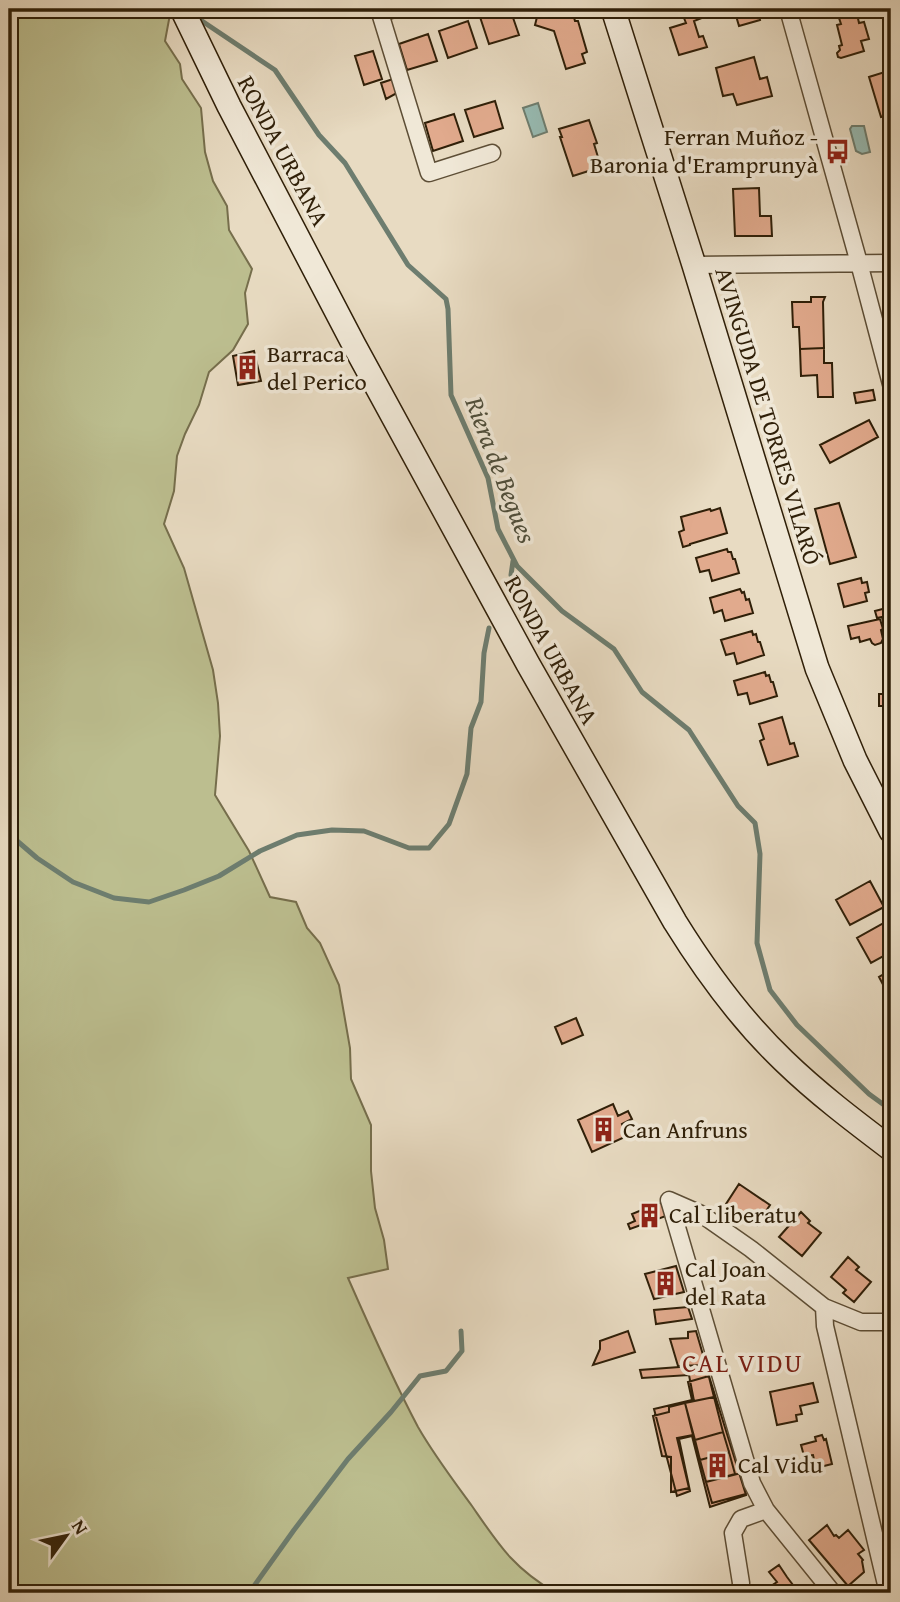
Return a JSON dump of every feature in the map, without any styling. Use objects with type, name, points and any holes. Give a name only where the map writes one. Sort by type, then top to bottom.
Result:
[{"type":"main road","name":"RONDA URBANA","points":[[182,9],[354,345],[590,776],[690,945],[727,998],[783,1059],[842,1112],[891,1149]]},
{"type":"main road","name":"AVINGUDA DE TORRES VILARÓ","points":[[613,9],[817,668],[855,760],[891,831]]},
{"type":"street","points":[[394,9],[380,13],[429,173],[492,153]]},
{"type":"street","points":[[788,9],[891,384]]},
{"type":"street","points":[[694,265],[891,263]]},
{"type":"street","points":[[833,1593],[766,1510],[752,1483],[669,1200],[701,1214],[751,1249],[824,1307],[861,1322],[891,1322]]},
{"type":"street","points":[[824,1307],[825,1326],[888,1593]]},
{"type":"street","points":[[740,1593],[741,1583],[733,1533],[741,1519],[766,1510]]},
{"type":"green space","points":[[9,9],[171,9],[165,41],[180,64],[182,79],[201,108],[205,152],[213,181],[227,206],[229,230],[252,269],[245,293],[248,324],[233,350],[209,372],[199,405],[177,456],[174,491],[164,524],[184,568],[213,670],[220,736],[215,795],[249,851],[270,897],[296,902],[307,928],[320,943],[339,985],[350,1048],[351,1079],[371,1125],[371,1171],[375,1208],[384,1240],[388,1269],[348,1278],[399,1390],[431,1448],[508,1555],[541,1584],[556,1593],[9,1593]]},
{"type":"water","points":[[538,103],[547,132],[533,137],[523,108]]},
{"type":"water","points":[[852,126],[864,126],[870,152],[862,154],[856,151],[850,129]]},
{"type":"building","points":[[510,9],[519,35],[489,44],[480,17]]},
{"type":"building","points":[[539,9],[572,10],[587,52],[582,54],[585,63],[566,69],[554,31],[535,25]]},
{"type":"building","points":[[699,9],[702,18],[694,21],[699,37],[703,36],[707,47],[679,55],[670,28],[686,23],[682,13]]},
{"type":"building","points":[[734,9],[757,9],[760,20],[739,26]]},
{"type":"building","points":[[836,9],[858,9],[859,23],[864,22],[869,39],[861,41],[864,51],[838,57],[839,46],[842,45],[837,25],[841,24]]},
{"type":"building","points":[[468,21],[477,48],[448,58],[439,31]]},
{"type":"building","points":[[428,34],[437,61],[407,70],[399,44]]},
{"type":"building","points":[[373,51],[382,79],[364,85],[355,56]]},
{"type":"building","points":[[754,57],[760,79],[767,77],[772,96],[737,105],[733,94],[723,96],[716,68]]},
{"type":"building","points":[[891,70],[891,119],[890,115],[881,117],[869,77]]},
{"type":"building","points":[[393,79],[397,93],[386,99],[381,83]]},
{"type":"building","points":[[495,101],[503,128],[474,137],[465,110]]},
{"type":"building","points":[[454,114],[463,141],[433,151],[425,123]]},
{"type":"building","points":[[589,120],[601,167],[573,176],[559,129]]},
{"type":"building","points":[[759,188],[760,216],[771,216],[772,236],[735,236],[733,189]]},
{"type":"building","points":[[811,297],[825,297],[824,348],[800,349],[799,327],[793,327],[792,302],[811,302]]},
{"type":"building","points":[[824,348],[824,363],[832,363],[833,397],[818,397],[817,375],[801,376],[800,349]]},
{"type":"building","name":"Barraca del Perico","points":[[254,351],[261,381],[238,385],[233,356]]},
{"type":"building","points":[[873,390],[875,400],[856,403],[854,393]]},
{"type":"building","points":[[869,420],[878,437],[830,463],[820,445]]},
{"type":"building","points":[[839,503],[856,557],[830,564],[815,509]]},
{"type":"building","points":[[720,508],[727,533],[683,547],[679,532],[684,530],[681,517]]},
{"type":"building","points":[[727,549],[735,559],[739,573],[712,581],[709,570],[700,572],[696,558]]},
{"type":"building","points":[[861,578],[862,583],[867,582],[867,601],[844,607],[838,584]]},
{"type":"building","points":[[740,589],[746,600],[749,599],[753,613],[725,621],[722,610],[714,613],[710,598]]},
{"type":"building","points":[[890,607],[891,619],[883,621],[882,617],[877,618],[875,611]]},
{"type":"building","points":[[880,619],[883,629],[881,643],[875,645],[870,639],[860,642],[859,637],[851,639],[848,626]]},
{"type":"building","points":[[752,631],[760,642],[764,655],[737,664],[734,653],[726,655],[721,640]]},
{"type":"building","points":[[765,672],[773,682],[777,696],[750,704],[747,693],[738,695],[734,681]]},
{"type":"building","points":[[891,693],[891,717],[883,717],[879,694]]},
{"type":"building","points":[[782,717],[790,744],[794,743],[798,756],[768,765],[760,741],[764,739],[759,724]]},
{"type":"building","points":[[870,881],[884,907],[850,925],[836,900]]},
{"type":"building","points":[[891,919],[891,952],[871,963],[857,938]]},
{"type":"building","points":[[891,970],[891,1000],[879,977]]},
{"type":"building","points":[[576,1018],[583,1035],[562,1044],[555,1027]]},
{"type":"building","name":"Can Anfruns","points":[[613,1104],[618,1116],[628,1111],[632,1119],[622,1124],[627,1136],[592,1152],[578,1120]]},
{"type":"building","points":[[739,1184],[770,1205],[757,1225],[726,1204]]},
{"type":"building","name":"Cal Lliberatu","points":[[661,1202],[666,1216],[630,1229],[628,1224],[635,1221],[632,1214]]},
{"type":"building","points":[[801,1212],[810,1221],[808,1223],[821,1233],[802,1256],[779,1237]]},
{"type":"building","points":[[848,1257],[859,1267],[856,1270],[871,1282],[854,1302],[843,1293],[846,1290],[831,1277]]},
{"type":"building","name":"Cal Joan del Rata","points":[[676,1266],[684,1292],[654,1299],[645,1274]]},
{"type":"building","points":[[688,1307],[692,1319],[656,1324],[654,1310]]},
{"type":"building","points":[[628,1331],[635,1352],[593,1365],[600,1349],[600,1341]]},
{"type":"building","points":[[696,1331],[706,1365],[678,1366],[670,1339],[688,1338],[688,1332]]},
{"type":"building","points":[[706,1365],[714,1397],[694,1401],[689,1375],[642,1378],[640,1370]]},
{"type":"building","name":"Cal Vidu","points":[[709,1376],[746,1495],[710,1507],[692,1436],[679,1439],[690,1491],[677,1496],[654,1409],[692,1400],[688,1382]]},
{"type":"building","points":[[813,1383],[818,1402],[800,1406],[802,1414],[796,1415],[797,1421],[777,1425],[770,1392]]},
{"type":"building","points":[[714,1397],[723,1432],[695,1440],[685,1403]]},
{"type":"building","points":[[685,1403],[693,1435],[677,1438],[689,1488],[671,1492],[671,1457],[662,1456],[653,1416],[669,1412],[669,1407]]},
{"type":"building","points":[[723,1432],[729,1452],[700,1460],[695,1440]]},
{"type":"building","points":[[822,1435],[824,1440],[826,1439],[832,1464],[816,1468],[813,1455],[804,1456],[801,1445],[816,1441],[815,1437]]},
{"type":"building","points":[[729,1452],[735,1474],[706,1482],[700,1460]]},
{"type":"building","points":[[741,1473],[746,1494],[712,1503],[706,1482]]},
{"type":"building","points":[[827,1525],[834,1536],[839,1538],[848,1530],[864,1550],[858,1554],[863,1560],[864,1572],[848,1586],[809,1540]]},
{"type":"building","points":[[779,1565],[799,1593],[772,1593],[768,1588],[777,1582],[769,1572]]},
{"type":"waterway","name":"Riera de Begues","points":[[196,17],[275,70],[319,135],[345,163],[408,265],[446,299],[451,395],[488,478],[498,529],[517,566],[562,611],[614,649],[642,692],[689,730],[738,806],[755,823],[760,854],[757,943],[770,990],[797,1025],[869,1094],[891,1110]]},
{"type":"waterway","points":[[511,575],[513,561]]},
{"type":"waterway","points":[[9,834],[37,858],[73,882],[114,898],[149,902],[219,876],[260,851],[297,835],[332,830],[364,831],[409,848],[429,848],[449,824],[467,774],[471,728],[481,702],[484,653],[489,628]]},
{"type":"waterway","points":[[249,1593],[348,1459],[420,1376],[446,1371],[462,1351],[461,1331]]},
{"type":"place","name":"Ferran Muñoz - Baronia d'Eramprunyà","points":[[838,151]]},
{"type":"place","name":"Barraca del Perico","points":[[247,368]]},
{"type":"place","name":"Can Anfruns","points":[[603,1130]]},
{"type":"place","name":"Cal Lliberatu","points":[[649,1215]]},
{"type":"place","name":"Cal Joan del Rata","points":[[665,1283]]},
{"type":"place","name":"Cal Vidu","points":[[718,1465]]},
{"type":"district","name":"CAL VIDU","points":[[743,1363]]}]
